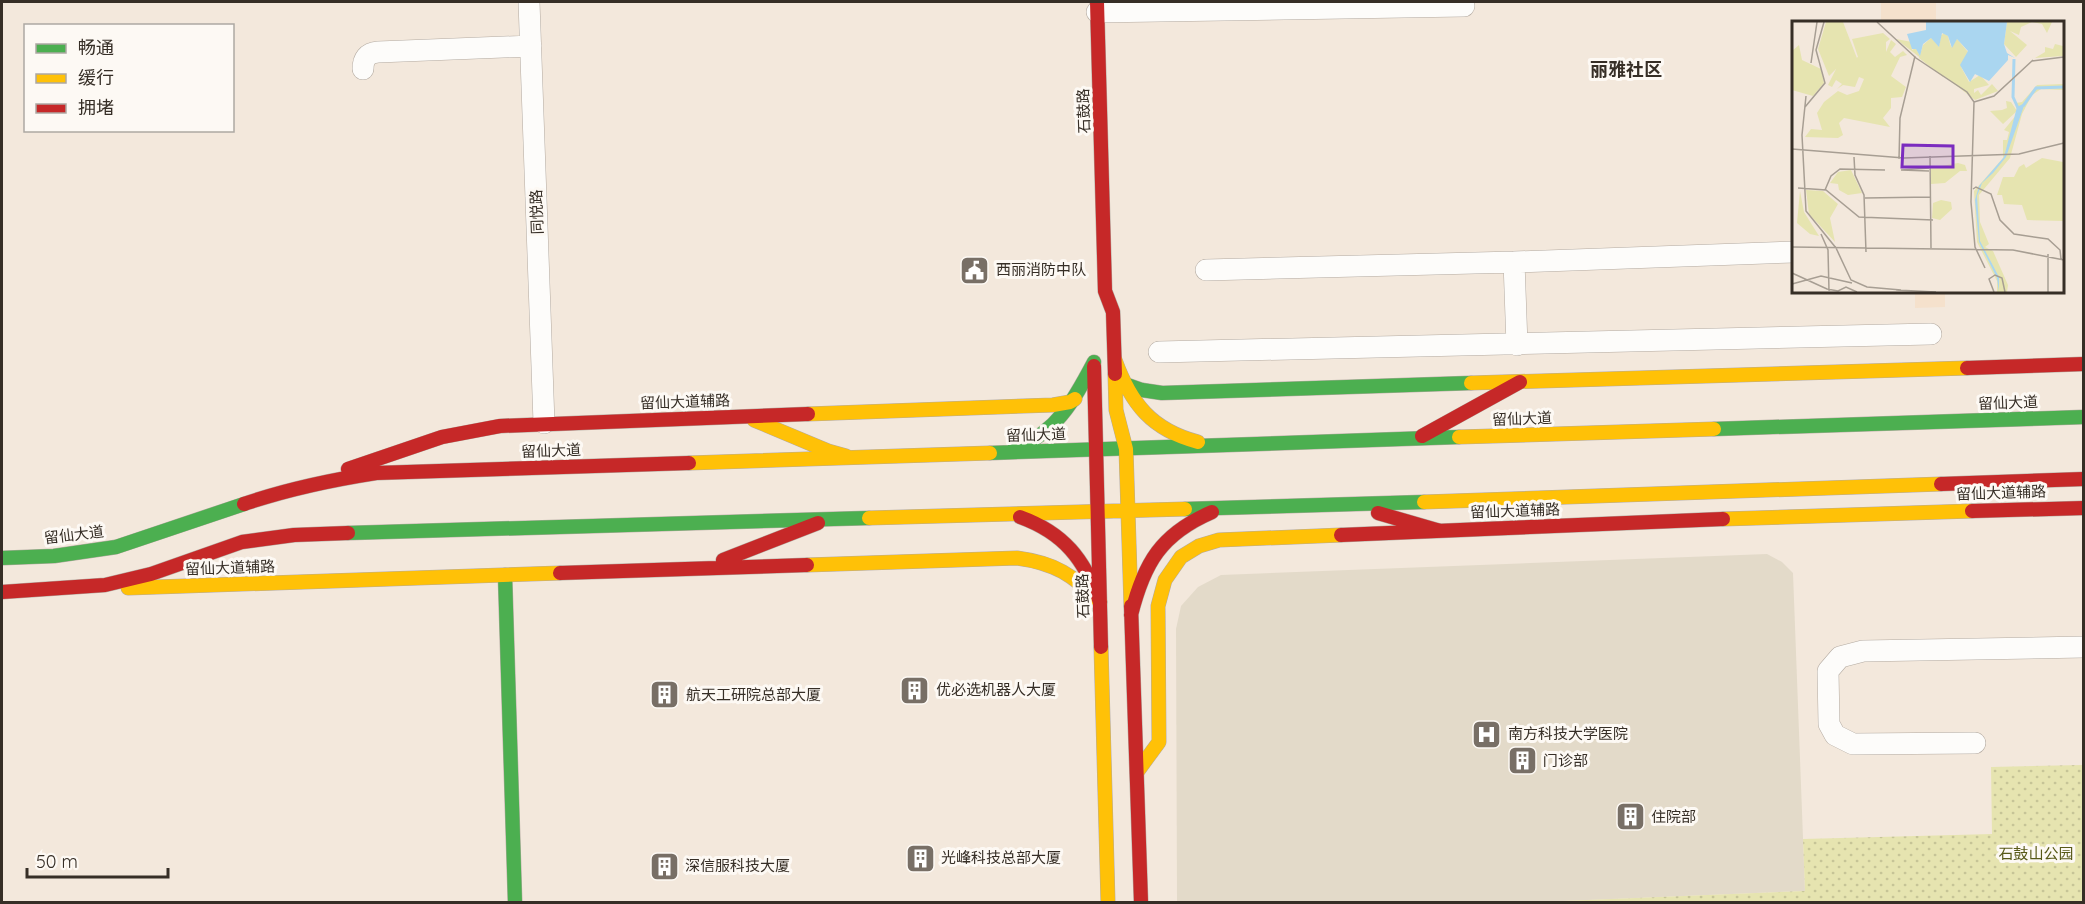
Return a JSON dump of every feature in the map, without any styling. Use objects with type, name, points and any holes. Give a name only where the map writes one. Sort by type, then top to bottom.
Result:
[{"type":"main road","name":"石鼓路","points":[[1097,7],[1105,291],[1113,312],[1116,410],[1126,449],[1141,903]]},
{"type":"main road","name":"石鼓路","points":[[1097,306],[1105,291]]},
{"type":"main road","name":"石鼓路","points":[[1075,399],[1094,357],[1108,903]]},
{"type":"main road","points":[[1114,360],[1122,383],[1132,400],[1166,430],[1186,440],[1218,446]]},
{"type":"main road","points":[[1122,383],[1142,390],[1162,393],[2084,364]]},
{"type":"main road","points":[[1416,439],[1520,382]]},
{"type":"main road","name":"留仙大道辅路","points":[[305,485],[442,437],[490,427],[544,423],[1053,405],[1075,399]]},
{"type":"main road","points":[[1000,453],[1028,445],[1048,432],[1058,423],[1075,399]]},
{"type":"main road","points":[[733,417],[754,420],[828,451],[859,458]]},
{"type":"main road","name":"留仙大道","points":[[2,558],[65,555],[116,547],[262,497],[305,485],[352,476],[405,472],[2084,417]]},
{"type":"main road","points":[[2,592],[85,588],[140,578],[234,544],[294,535],[1350,505],[2084,479]]},
{"type":"main road","points":[[1350,505],[1440,531]]},
{"type":"main road","points":[[1131,615],[1144,569],[1166,541],[1194,519],[1231,508]]},
{"type":"main road","name":"留仙大道辅路","points":[[1137,772],[1159,742],[1158,606],[1165,580],[1181,557],[1199,546],[1219,540],[2084,508]]},
{"type":"main road","points":[[994,515],[1015,516],[1036,523],[1063,540],[1088,570],[1100,603]]},
{"type":"main road","points":[[694,568],[746,552],[811,525],[849,519]]},
{"type":"main road","points":[[694,568],[1017,558],[1041,561],[1062,570],[1081,582],[1100,603]]},
{"type":"main road","name":"留仙大道辅路","points":[[55,590],[694,568]]},
{"type":"main road","points":[[505,575],[515,903]]},
{"type":"street","name":"同悦路","points":[[529,2],[544,423]]},
{"type":"street","points":[[1097,7],[1464,6]]},
{"type":"street","points":[[363,69],[367,56],[378,52],[531,46]]},
{"type":"street","points":[[1206,270],[1792,252]]},
{"type":"street","points":[[1514,262],[1517,345]]},
{"type":"street","points":[[1159,352],[1931,334]]},
{"type":"street","points":[[1975,743],[1853,744],[1834,735],[1829,724],[1828,671],[1840,657],[1863,651],[2084,647]]},
{"type":"shaded area","points":[[1881,2],[1936,2],[1936,21],[1881,21]]},
{"type":"shaded area","points":[[1915,292],[1945,292],[1945,307],[1915,308]]},
{"type":"shaded area","name":"南方科技大学医院","points":[[1767,554],[1782,562],[1793,573],[1805,891],[1539,902],[1177,902],[1176,629],[1181,606],[1198,587],[1221,575]]},
{"type":"green space","name":"石鼓山公园","points":[[2083,765],[2083,902],[1539,902],[1805,891],[1803,839],[1992,834],[1991,767]]},
{"type":"traffic: fast","points":[[1013,450],[1028,443],[1052,425],[1071,403],[1094,362]]},
{"type":"traffic: fast","points":[[1122,383],[1142,390],[1162,393],[1471,383]]},
{"type":"traffic: fast","points":[[1714,429],[2084,417]]},
{"type":"traffic: fast","points":[[990,453],[1459,437]]},
{"type":"traffic: fast","points":[[1185,509],[1424,502]]},
{"type":"traffic: fast","points":[[2,558],[54,556],[116,547],[244,504]]},
{"type":"traffic: fast","points":[[348,533],[869,518]]},
{"type":"traffic: fast","points":[[505,575],[515,902]]},
{"type":"traffic: slow","points":[[1115,360],[1128,390],[1145,413],[1168,430],[1198,442]]},
{"type":"traffic: slow","points":[[1471,383],[1967,368]]},
{"type":"traffic: slow","points":[[1115,374],[1116,410],[1126,449],[1131,606]]},
{"type":"traffic: slow","points":[[808,414],[1053,405],[1075,399]]},
{"type":"traffic: slow","points":[[754,420],[828,451],[846,456]]},
{"type":"traffic: slow","points":[[1459,437],[1714,429]]},
{"type":"traffic: slow","points":[[689,463],[990,453]]},
{"type":"traffic: slow","points":[[1424,502],[1941,484]]},
{"type":"traffic: slow","points":[[869,518],[1185,509]]},
{"type":"traffic: slow","points":[[1723,519],[1972,511]]},
{"type":"traffic: slow","points":[[1137,772],[1159,742],[1158,606],[1165,580],[1181,557],[1199,546],[1219,540],[1341,535]]},
{"type":"traffic: slow","points":[[807,565],[1017,558],[1042,563],[1063,572],[1081,584],[1100,602]]},
{"type":"traffic: slow","points":[[128,588],[560,573]]},
{"type":"traffic: slow","points":[[1101,647],[1108,902]]},
{"type":"traffic: jam","points":[[1097,2],[1105,291],[1113,312],[1115,374]]},
{"type":"traffic: jam","points":[[1967,368],[2084,364]]},
{"type":"traffic: jam","points":[[1094,366],[1101,647]]},
{"type":"traffic: jam","points":[[1422,436],[1520,382]]},
{"type":"traffic: jam","points":[[348,469],[442,437],[500,426],[808,414]]},
{"type":"traffic: jam","points":[[244,504],[310,486],[376,473],[689,463]]},
{"type":"traffic: jam","points":[[1941,484],[2084,479]]},
{"type":"traffic: jam","points":[[1972,511],[2084,508]]},
{"type":"traffic: jam","points":[[1131,615],[1142,580],[1157,552],[1180,530],[1212,512]]},
{"type":"traffic: jam","points":[[1378,513],[1440,531]]},
{"type":"traffic: jam","points":[[1020,517],[1049,531],[1070,549],[1087,573],[1100,602]]},
{"type":"traffic: jam","points":[[1341,535],[1723,519]]},
{"type":"traffic: jam","points":[[723,560],[818,523]]},
{"type":"traffic: jam","points":[[2,592],[105,585],[151,574],[242,542],[294,535],[348,533]]},
{"type":"traffic: jam","points":[[560,573],[807,565]]},
{"type":"traffic: jam","points":[[1131,606],[1141,902]]},
{"type":"place","name":"西丽消防中队","points":[[975,270]]},
{"type":"place","name":"优必选机器人大厦","points":[[915,690]]},
{"type":"place","name":"航天工研院总部大厦","points":[[665,695]]},
{"type":"place","name":"南方科技大学医院","points":[[1487,734]]},
{"type":"place","name":"门诊部","points":[[1522,761]]},
{"type":"place","name":"住院部","points":[[1630,817]]},
{"type":"place","name":"光峰科技总部大厦","points":[[920,858]]},
{"type":"place","name":"深信服科技大厦","points":[[664,866]]},
{"type":"district","name":"丽雅社区","points":[[1626,70]]}]
